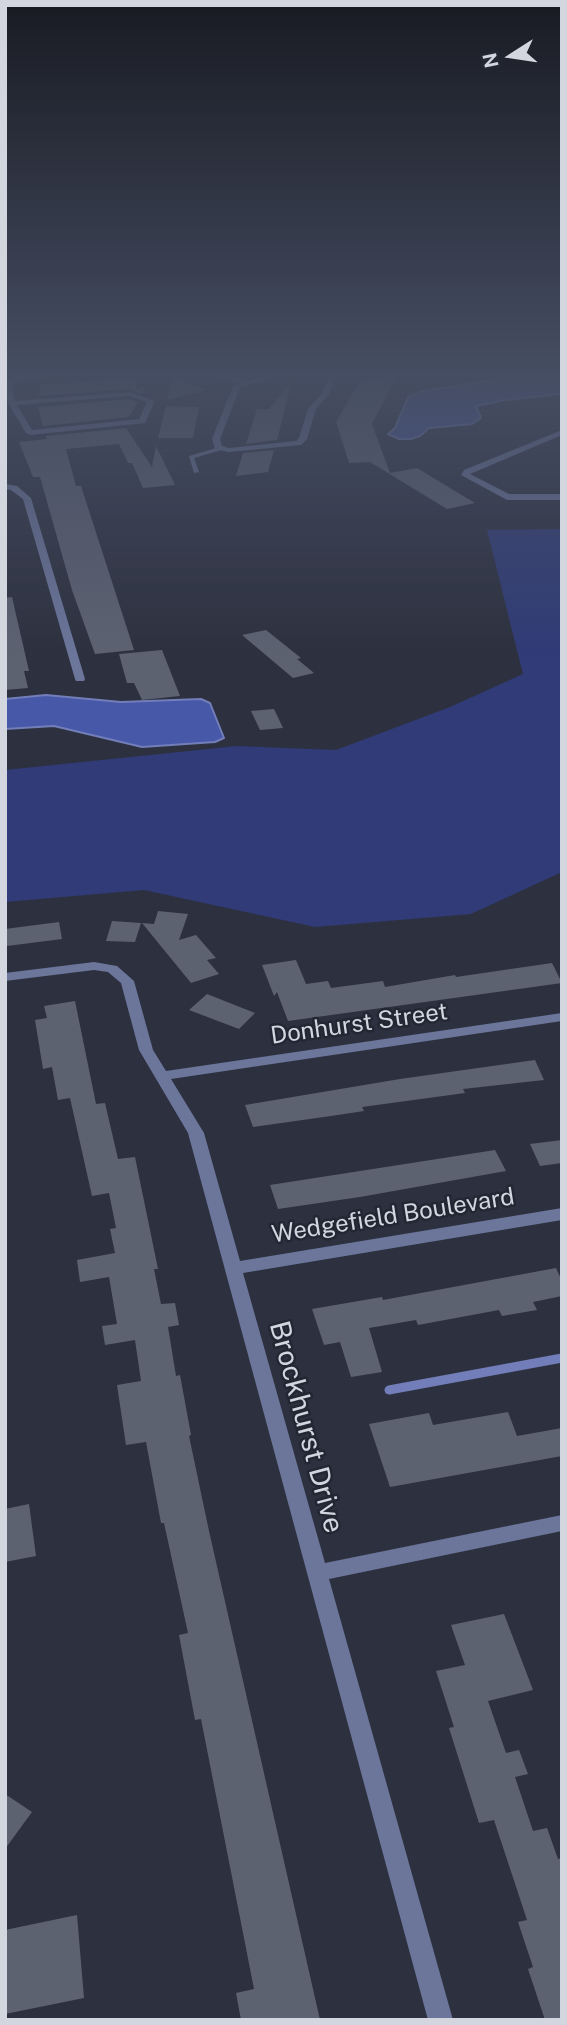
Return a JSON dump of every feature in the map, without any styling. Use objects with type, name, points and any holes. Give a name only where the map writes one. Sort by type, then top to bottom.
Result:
[{"type":"street","points":[[477,470],[465,475],[507,497],[562,497]]},
{"type":"street","points":[[5,486],[14,488],[26,498],[80,679]]},
{"type":"street","name":"Brockhurst Drive","points":[[5,977],[94,966],[112,969],[127,981],[145,1050],[196,1133],[442,2020]]},
{"type":"street","name":"Donhurst Street","points":[[162,1076],[562,1017]]},
{"type":"street","name":"Wedgefield Boulevard","points":[[233,1268],[562,1214]]},
{"type":"street","points":[[317,1573],[562,1523]]},
{"type":"shaded area","points":[[562,529],[562,872],[471,914],[315,927],[144,890],[5,902],[5,770],[237,746],[336,750],[450,707],[523,674],[487,530]]},
{"type":"shaded area","points":[[46,695],[121,702],[201,699],[210,703],[224,738],[215,742],[142,747],[54,726],[5,729],[5,699]]},
{"type":"building","points":[[30,470],[72,470],[76,486],[81,486],[134,650],[95,654],[72,590],[40,477],[33,477]]},
{"type":"building","points":[[135,470],[167,470],[175,485],[143,488]]},
{"type":"building","points":[[238,470],[269,470],[268,472],[236,476]]},
{"type":"building","points":[[382,470],[389,470],[390,473],[419,470],[475,503],[447,509]]},
{"type":"building","points":[[12,597],[29,671],[24,671],[28,688],[5,690],[5,598]]},
{"type":"building","points":[[266,630],[301,658],[297,659],[314,673],[293,678],[242,635]]},
{"type":"building","points":[[162,650],[180,696],[142,700],[134,683],[127,683],[119,654]]},
{"type":"building","points":[[274,709],[283,728],[260,730],[251,711]]},
{"type":"building","points":[[158,911],[188,914],[179,940],[196,935],[216,958],[207,960],[219,974],[191,983],[142,923],[154,924]]},
{"type":"building","points":[[112,921],[141,923],[135,942],[106,941]]},
{"type":"building","points":[[59,922],[62,939],[7,946],[5,929]]},
{"type":"building","points":[[296,960],[306,984],[328,981],[331,988],[383,981],[385,987],[552,963],[562,983],[288,1021],[277,992],[274,996],[262,965]]},
{"type":"building","points":[[207,994],[255,1013],[239,1029],[189,1010]]},
{"type":"building","points":[[75,1001],[96,1104],[105,1103],[118,1159],[135,1157],[158,1269],[154,1269],[161,1304],[175,1303],[179,1325],[168,1327],[176,1376],[180,1375],[191,1435],[189,1436],[209,1531],[320,2020],[241,2020],[236,1993],[254,1989],[201,1719],[195,1720],[179,1635],[188,1633],[164,1523],[161,1523],[146,1442],[126,1445],[117,1385],[141,1381],[135,1340],[105,1345],[102,1326],[117,1324],[109,1277],[80,1282],[77,1260],[115,1253],[110,1229],[116,1228],[109,1193],[92,1196],[70,1098],[58,1100],[52,1067],[43,1069],[35,1020],[47,1018],[44,1006]]},
{"type":"building","points":[[535,1060],[544,1080],[463,1089],[465,1093],[362,1107],[364,1111],[253,1127],[245,1105],[400,1079]]},
{"type":"building","points":[[562,1140],[562,1163],[540,1166],[530,1144]]},
{"type":"building","points":[[495,1150],[506,1171],[360,1197],[278,1209],[270,1185]]},
{"type":"building","points":[[556,1268],[562,1281],[562,1296],[533,1302],[537,1310],[502,1316],[499,1310],[418,1325],[416,1320],[369,1328],[382,1372],[351,1377],[340,1342],[324,1345],[312,1309],[382,1297],[383,1300]]},
{"type":"building","points":[[508,1412],[517,1436],[562,1428],[562,1456],[390,1487],[369,1424],[429,1413],[433,1425]]},
{"type":"building","points":[[29,1504],[36,1556],[5,1562],[5,1509]]},
{"type":"building","points":[[504,1614],[533,1690],[488,1701],[506,1753],[519,1750],[528,1774],[515,1777],[533,1831],[547,1828],[558,1859],[562,1858],[562,2020],[545,2020],[528,1969],[533,1967],[518,1922],[527,1920],[494,1820],[479,1823],[449,1728],[454,1727],[436,1671],[465,1665],[451,1625]]},
{"type":"building","points":[[5,1794],[32,1812],[5,1849]]},
{"type":"building","points":[[77,1915],[84,1998],[5,2014],[5,1930]]},
{"type":"waterway","points":[[389,1390],[562,1358]]}]
